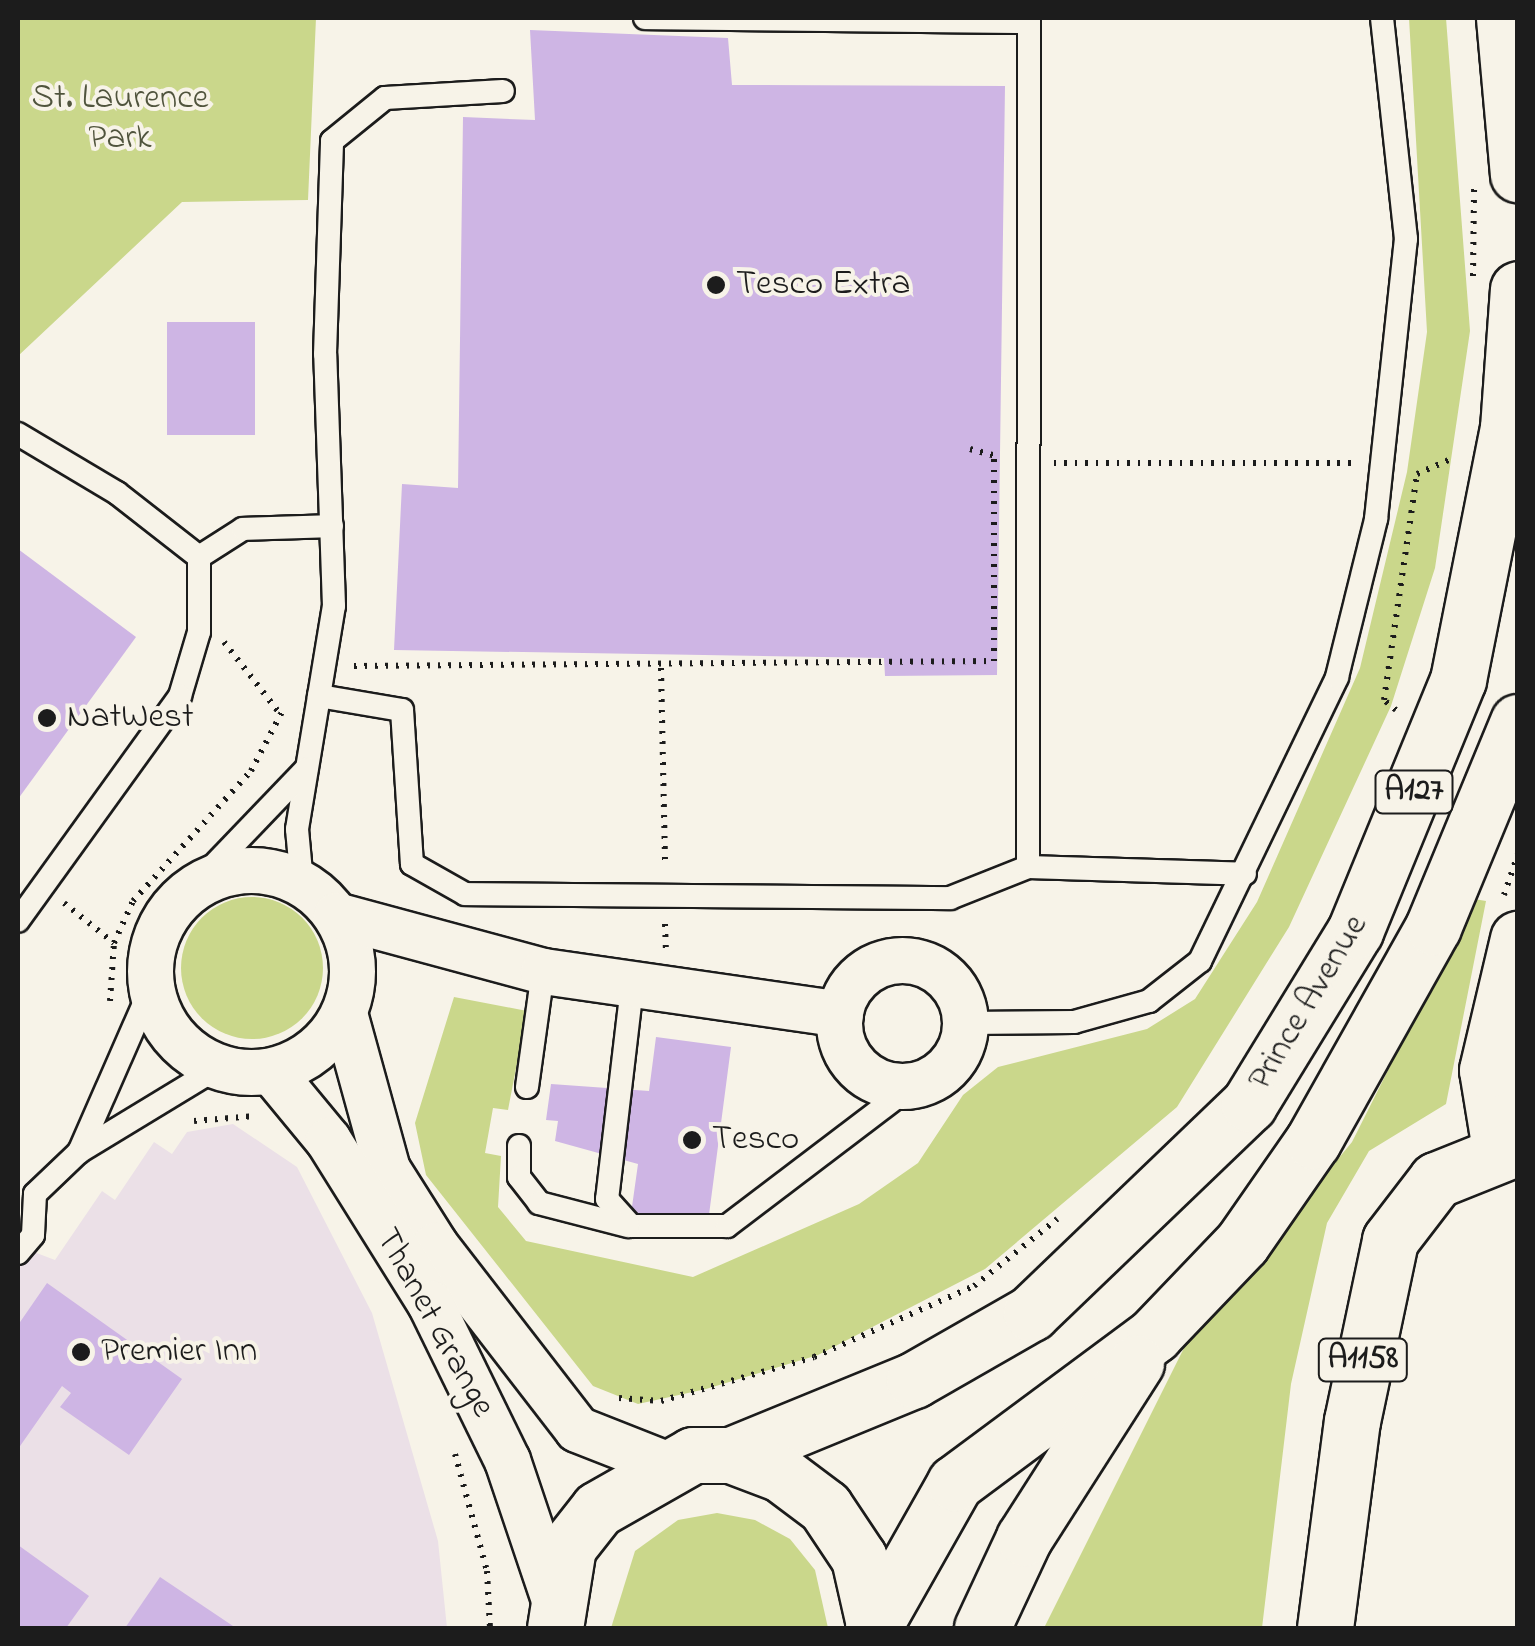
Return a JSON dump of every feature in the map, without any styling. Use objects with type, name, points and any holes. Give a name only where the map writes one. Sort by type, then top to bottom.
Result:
[{"type":"main road","points":[[1496,178],[1504,18]]},
{"type":"main road","name":"Prince Avenue","points":[[730,1455],[914,1380],[1031,1313],[1249,1104],[1355,931],[1458,680],[1508,428],[1495,290]]},
{"type":"main road","name":"Prince Avenue","points":[[1154,1335],[1242,1242],[1313,1141],[1432,927],[1518,722]]},
{"type":"main road","name":"A1158","points":[[1325,1628],[1352,1421],[1390,1240],[1436,1180],[1509,1148],[1488,1070],[1518,940]]},
{"type":"main road","name":"A127","points":[[874,1626],[955,1483],[1154,1335]]},
{"type":"main road","name":"A127","points":[[982,1628],[1024,1538],[1154,1335]]},
{"type":"main road","points":[[554,1613],[568,1547],[598,1509],[666,1464],[730,1455],[780,1474],[825,1507],[859,1558],[874,1626]]},
{"type":"street","points":[[449,952],[348,995],[312,1053],[271,1071],[219,1068],[172,1036],[152,988],[158,931],[192,888],[254,869],[302,883],[336,916],[449,952],[649,989],[840,1014]]},
{"type":"street","points":[[336,916],[348,995]]},
{"type":"street","points":[[896,960],[952,983],[966,1022],[945,1069],[914,1084],[859,1068],[840,1014],[858,977],[896,960]]},
{"type":"street","name":"Thanet Grange","points":[[348,995],[387,1168],[434,1245],[577,1429],[666,1464]]},
{"type":"street","name":"Thanet Grange","points":[[271,1071],[328,1140],[430,1302],[507,1460],[554,1613]]},
{"type":"lane","points":[[645,18],[1029,20],[1023,463],[1028,868]]},
{"type":"lane","points":[[966,1022],[1074,1022],[1148,1001],[1200,961],[1337,677],[1383,468],[1406,239],[1382,18]]},
{"type":"lane","points":[[302,883],[306,769],[325,662],[332,526],[332,141],[386,98],[504,91]]},
{"type":"lane","points":[[18,434],[117,493],[199,557]]},
{"type":"lane","points":[[199,557],[243,528],[332,526]]},
{"type":"lane","points":[[18,921],[180,696],[198,632],[199,557]]},
{"type":"lane","points":[[319,696],[402,710],[412,864],[465,894],[950,898],[1028,868],[1245,874]]},
{"type":"lane","points":[[192,888],[306,769]]},
{"type":"lane","points":[[526,1087],[543,972]]},
{"type":"lane","points":[[79,1152],[152,988]]},
{"type":"lane","points":[[631,1226],[606,1200],[649,989]]},
{"type":"lane","points":[[18,1254],[34,1235],[26,1195],[79,1152],[219,1068]]},
{"type":"lane","points":[[519,1146],[519,1177],[539,1203],[631,1226],[727,1226],[914,1084]]},
{"type":"path","points":[[1495,290],[1496,178]]},
{"type":"path","points":[[1450,477],[1456,439]]},
{"type":"path","points":[[970,449],[1023,463],[1383,468],[1417,474],[1453,458]]},
{"type":"path","points":[[325,662],[662,668],[994,661],[994,456]]},
{"type":"path","points":[[1405,696],[1401,714],[1384,700],[1417,474]]},
{"type":"path","points":[[198,632],[227,644],[281,716]]},
{"type":"path","points":[[649,989],[665,896],[662,668]]},
{"type":"path","points":[[43,886],[114,942]]},
{"type":"path","points":[[180,1123],[239,1113],[277,1120]]},
{"type":"path","points":[[598,1392],[661,1400],[814,1357],[974,1286],[1066,1212]]},
{"type":"path","points":[[451,1440],[487,1571],[490,1628]]},
{"type":"shaded area","points":[[233,1124],[297,1167],[372,1313],[438,1541],[447,1628],[18,1628],[18,1246],[55,1260],[102,1191],[115,1200],[154,1142],[172,1154],[187,1132]]},
{"type":"green space","name":"St. Laurence Park","points":[[18,18],[316,18],[308,200],[182,202],[18,356]]},
{"type":"green space","points":[[1409,18],[1446,18],[1470,331],[1435,568],[1391,706],[1289,927],[1177,1107],[985,1269],[818,1355],[706,1389],[638,1404],[593,1386],[426,1175],[415,1123],[454,997],[527,1011],[508,1110],[493,1108],[485,1153],[501,1156],[498,1207],[526,1241],[693,1277],[859,1204],[918,1163],[963,1095],[998,1067],[1147,1029],[1195,999],[1257,902],[1360,668],[1407,472],[1427,332]]},
{"type":"green space","points":[[252,897],[279,902],[302,918],[318,941],[323,968],[318,995],[302,1018],[279,1034],[252,1039],[225,1034],[202,1018],[186,995],[181,968],[186,941],[202,918],[225,902]]},
{"type":"green space","points":[[1474,899],[1486,901],[1446,1104],[1369,1151],[1327,1223],[1291,1384],[1262,1628],[1044,1628],[1187,1342],[1352,1142]]},
{"type":"green space","points":[[717,1513],[755,1520],[790,1539],[815,1570],[828,1628],[611,1628],[635,1551],[678,1520]]},
{"type":"building","name":"Tesco Extra","points":[[530,30],[728,38],[732,85],[1005,86],[997,675],[885,676],[884,658],[394,650],[402,484],[458,488],[463,117],[535,120]]},
{"type":"building","points":[[167,322],[255,322],[255,435],[167,435]]},
{"type":"building","name":"NatWest","points":[[18,549],[136,637],[18,799]]},
{"type":"building","points":[[656,1037],[731,1047],[707,1230],[630,1221],[638,1164],[555,1141],[558,1121],[546,1120],[551,1084],[649,1091]]},
{"type":"building","name":"Premier Inn","points":[[47,1283],[182,1379],[129,1455],[60,1407],[71,1393],[62,1386],[18,1449],[18,1325]]},
{"type":"building","points":[[18,1545],[89,1596],[66,1628],[18,1628]]},
{"type":"building","points":[[160,1577],[236,1628],[125,1628]]},
{"type":"place","name":"Tesco Extra","points":[[716,285]]},
{"type":"place","name":"NatWest","points":[[47,718]]},
{"type":"place","name":"Tesco","points":[[692,1140]]},
{"type":"place","name":"Premier Inn","points":[[81,1352]]}]
